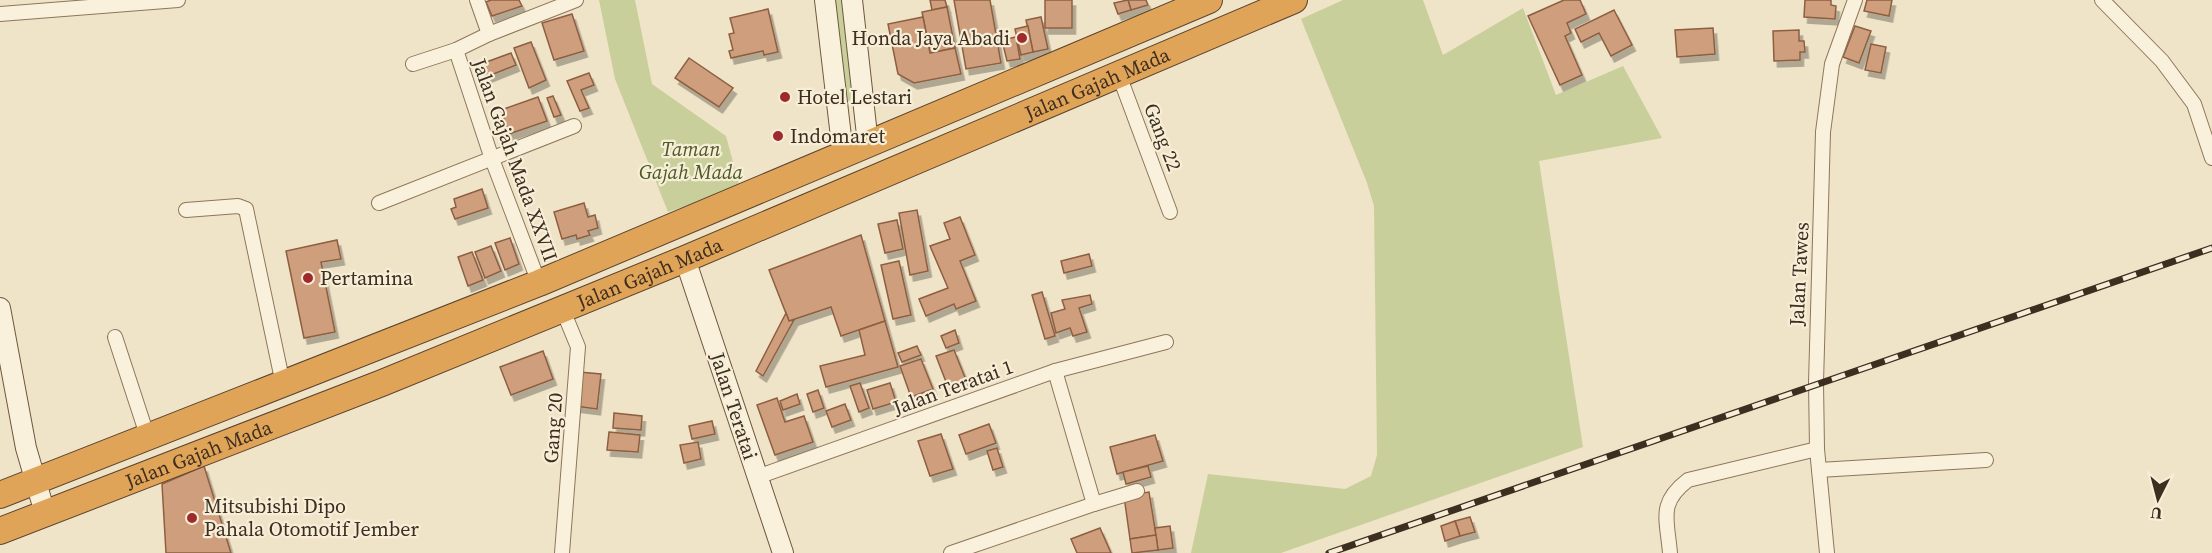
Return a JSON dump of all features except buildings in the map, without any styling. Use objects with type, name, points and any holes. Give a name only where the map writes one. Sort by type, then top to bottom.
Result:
[{"type":"highway","name":"Jalan Gajah Mada","points":[[0,495],[539,283],[1209,0]]},
{"type":"highway","name":"Jalan Gajah Mada","points":[[0,531],[244,438],[685,259],[1294,0]]},
{"type":"street","points":[[0,14],[124,2],[178,0]]},
{"type":"street","points":[[477,0],[489,34]]},
{"type":"street","points":[[413,64],[456,50],[489,34],[576,0]]},
{"type":"street","points":[[825,0],[843,154]]},
{"type":"street","points":[[852,0],[868,144]]},
{"type":"street","name":"Jalan Tawes","points":[[1827,553],[1817,449],[1816,329],[1821,253],[1823,132],[1832,64],[1855,0]]},
{"type":"street","points":[[2102,0],[2162,61],[2194,104],[2212,158]]},
{"type":"street","name":"Jalan Gajah Mada XXVII","points":[[456,50],[492,159],[539,283]]},
{"type":"street","name":"Gang 22","points":[[1119,75],[1170,212]]},
{"type":"street","points":[[379,203],[574,126]]},
{"type":"street","points":[[186,210],[238,206],[246,209],[283,384]]},
{"type":"street","name":"Jalan Teratai","points":[[685,259],[783,553]]},
{"type":"street","points":[[0,308],[26,448],[45,513]]},
{"type":"street","name":"Gang 20","points":[[562,308],[578,347],[562,553]]},
{"type":"street","points":[[115,337],[148,438]]},
{"type":"street","name":"Jalan Teratai 1","points":[[757,477],[1055,371],[1166,342]]},
{"type":"street","points":[[1055,371],[1094,504]]},
{"type":"street","points":[[1670,553],[1666,509],[1672,492],[1688,480],[1817,449]]},
{"type":"street","points":[[1819,470],[1986,460]]},
{"type":"street","points":[[951,553],[1137,491]]},
{"type":"green space","name":"Taman Gajah Mada","points":[[599,0],[635,0],[652,84],[726,136],[740,188],[668,212],[615,79]]},
{"type":"green space","points":[[834,0],[842,0],[852,97],[849,101],[847,101]]},
{"type":"green space","points":[[1343,0],[1423,0],[1443,55],[1523,8],[1556,95],[1623,66],[1662,138],[1539,161],[1583,447],[1281,553],[1191,553],[1208,474],[1345,489],[1371,476],[1377,455],[1374,206],[1367,183],[1301,19]]},
{"type":"railway","points":[[1329,553],[2212,248]]},
{"type":"place","name":"Honda Jaya Abadi","points":[[1022,38]]},
{"type":"place","name":"Hotel Lestari","points":[[785,97]]},
{"type":"place","name":"Indomaret","points":[[778,136]]},
{"type":"place","name":"Pertamina","points":[[308,278]]},
{"type":"place","name":"Mitsubishi Dipo Pahala Otomotif Jember","points":[[192,518]]}]
